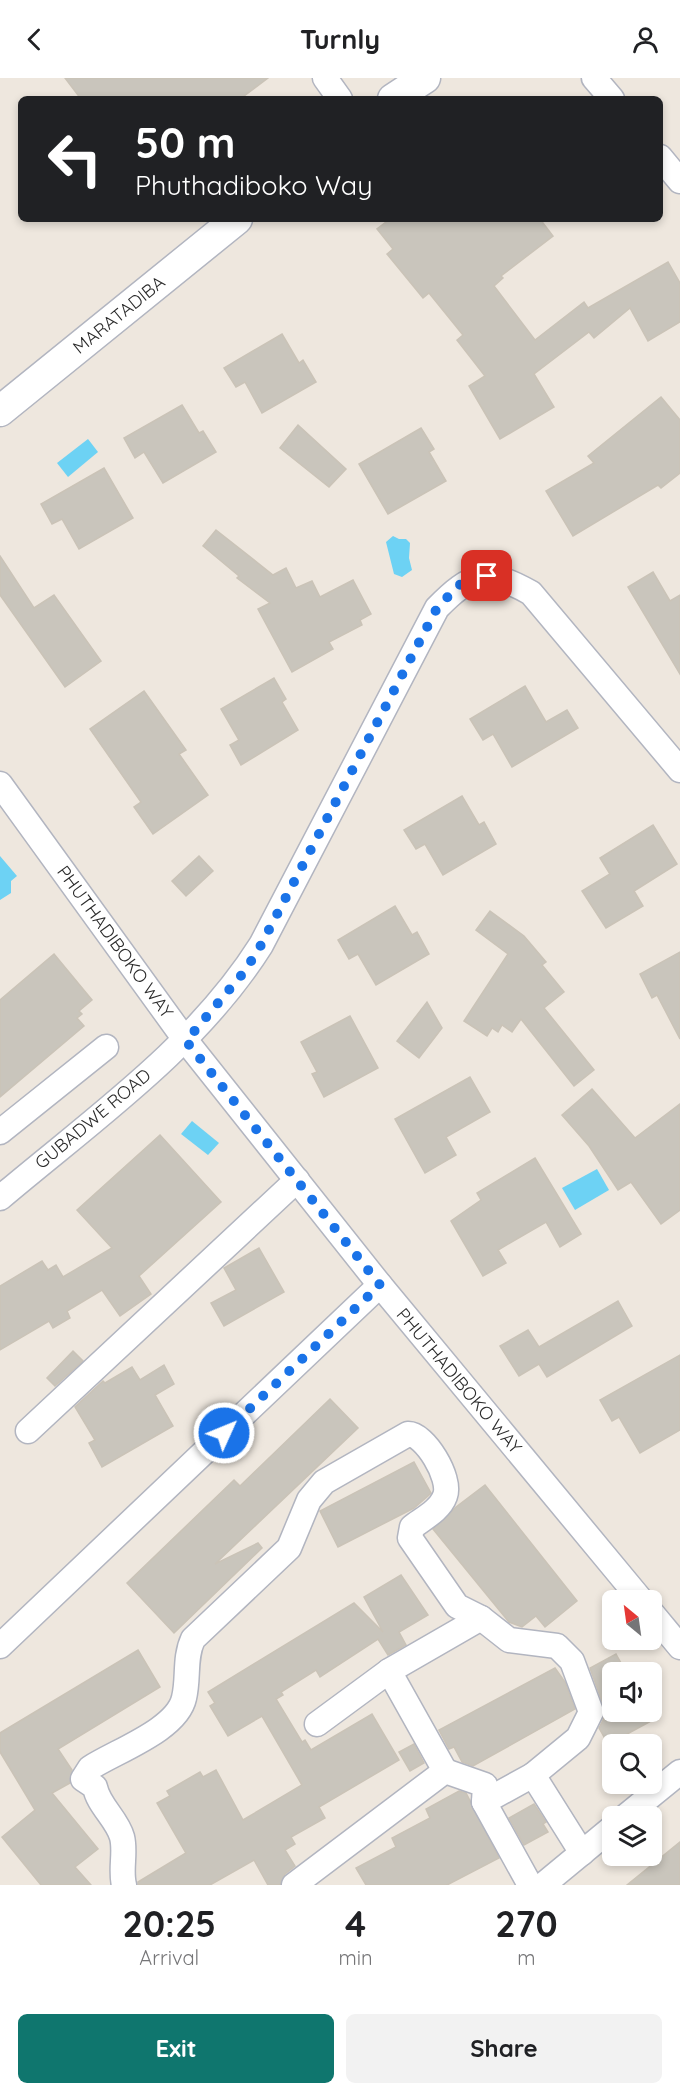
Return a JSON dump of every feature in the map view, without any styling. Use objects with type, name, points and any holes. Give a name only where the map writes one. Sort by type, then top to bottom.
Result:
[{"type":"street","points":[[325,78],[338,96]]},
{"type":"street","points":[[398,96],[425,78]]},
{"type":"street","points":[[594,78],[609,96]]},
{"type":"street","points":[[663,161],[680,181]]},
{"type":"street","name":"MARATADIBA","points":[[0,411],[233,222]]},
{"type":"street","name":"GUBADWE ROAD","points":[[0,1198],[186,1041],[245,971],[261,945],[437,608],[459,585],[487,576],[517,585],[531,593],[680,770]]},
{"type":"street","name":"PHUTHADIBOKO WAY","points":[[0,784],[186,1041],[380,1285],[633,1590]]},
{"type":"street","points":[[0,1132],[106,1047]]},
{"type":"street","points":[[28,1431],[297,1180]]},
{"type":"street","points":[[0,1646],[380,1285]]},
{"type":"street","points":[[124,1885],[122,1838],[111,1813],[96,1795],[95,1787],[83,1779],[90,1768],[167,1724],[178,1712],[184,1699],[189,1649],[193,1639],[289,1548],[296,1538],[309,1500],[324,1482],[403,1436],[412,1434],[420,1438],[445,1473],[447,1489],[440,1506],[412,1527],[409,1535],[457,1606],[481,1618],[509,1640],[557,1646],[572,1661],[591,1712],[578,1738],[533,1775],[484,1802]]},
{"type":"street","points":[[317,1724],[389,1671],[481,1618]]},
{"type":"street","points":[[662,1625],[680,1647]]},
{"type":"street","points":[[389,1671],[445,1771],[485,1785],[484,1802],[530,1885]]},
{"type":"street","points":[[294,1885],[445,1771]]},
{"type":"street","points":[[638,1806],[680,1772]]},
{"type":"street","points":[[533,1775],[582,1853]]},
{"type":"street","points":[[543,1885],[602,1836]]},
{"type":"water","points":[[88,439],[98,452],[68,477],[57,463]]},
{"type":"water","points":[[393,536],[406,539],[410,543],[409,558],[412,570],[402,577],[394,574],[386,542]]},
{"type":"water","points":[[0,856],[17,876],[11,881],[11,893],[0,900]]},
{"type":"water","points":[[192,1121],[219,1143],[208,1155],[181,1134]]},
{"type":"water","points":[[597,1169],[609,1190],[575,1210],[562,1188]]},
{"type":"building","points":[[65,78],[268,78],[244,96],[79,96]]},
{"type":"building","points":[[386,222],[542,222],[553,236],[501,276],[503,278],[494,286],[535,340],[584,302],[588,308],[668,262],[680,283],[680,322],[648,341],[630,308],[594,338],[589,332],[534,374],[554,407],[500,439],[469,386],[485,376],[457,340],[463,335],[429,293],[423,298],[387,254],[393,249],[377,229]]},
{"type":"building","points":[[282,334],[299,363],[303,360],[316,382],[262,413],[245,382],[236,387],[224,368]]},
{"type":"building","points":[[661,397],[680,420],[680,473],[661,488],[658,485],[573,536],[546,491],[594,463],[588,456]]},
{"type":"building","points":[[182,405],[199,433],[203,431],[216,452],[163,483],[144,452],[135,458],[124,438]]},
{"type":"building","points":[[298,425],[346,469],[329,487],[280,448]]},
{"type":"building","points":[[421,428],[434,449],[429,452],[446,481],[388,514],[359,464]]},
{"type":"building","points":[[104,468],[133,518],[79,549],[62,519],[52,524],[41,504]]},
{"type":"building","points":[[216,530],[273,575],[286,568],[296,588],[312,581],[320,597],[353,580],[371,614],[360,620],[362,625],[329,642],[333,649],[292,672],[258,609],[270,603],[237,578],[239,576],[203,546]]},
{"type":"building","points":[[0,556],[34,608],[54,595],[101,661],[65,687],[0,595]]},
{"type":"building","points":[[653,572],[670,601],[680,595],[680,674],[628,587]]},
{"type":"building","points":[[274,678],[286,699],[282,702],[298,730],[241,765],[230,745],[239,740],[221,709]]},
{"type":"building","points":[[525,686],[546,722],[567,710],[578,728],[512,767],[493,734],[483,740],[470,719]]},
{"type":"building","points":[[144,691],[186,750],[179,754],[208,795],[153,834],[134,807],[141,802],[90,729]]},
{"type":"building","points":[[462,796],[479,825],[484,822],[496,844],[443,875],[425,844],[416,849],[404,830]]},
{"type":"building","points":[[653,825],[677,864],[634,891],[643,906],[606,928],[582,891],[610,874],[600,858]]},
{"type":"building","points":[[199,856],[213,871],[186,896],[172,881]]},
{"type":"building","points":[[395,906],[412,935],[417,932],[429,954],[376,985],[358,954],[349,959],[338,940]]},
{"type":"building","points":[[490,911],[524,936],[546,962],[542,965],[564,992],[544,1008],[594,1070],[574,1086],[521,1019],[512,1032],[502,1025],[498,1032],[492,1028],[487,1036],[464,1021],[508,954],[476,930]]},
{"type":"building","points":[[680,952],[680,1039],[657,995],[652,998],[640,974]]},
{"type":"building","points":[[54,954],[92,1000],[79,1011],[82,1014],[77,1018],[84,1026],[0,1097],[0,1000]]},
{"type":"building","points":[[427,1002],[442,1028],[419,1058],[397,1041]]},
{"type":"building","points":[[350,1016],[378,1068],[324,1097],[312,1074],[317,1072],[301,1042]]},
{"type":"building","points":[[470,1077],[490,1112],[446,1137],[456,1155],[425,1173],[395,1119]]},
{"type":"building","points":[[592,1089],[635,1138],[680,1104],[680,1210],[661,1224],[631,1182],[618,1190],[589,1146],[562,1115]]},
{"type":"building","points":[[160,1135],[221,1202],[139,1276],[151,1294],[120,1316],[102,1290],[67,1311],[70,1318],[53,1328],[49,1321],[0,1350],[0,1286],[42,1261],[48,1270],[56,1265],[63,1277],[112,1248],[77,1210]]},
{"type":"building","points":[[535,1158],[581,1234],[560,1247],[546,1222],[498,1250],[506,1263],[483,1276],[451,1221],[481,1200],[477,1193]]},
{"type":"building","points":[[259,1248],[284,1292],[224,1326],[211,1303],[236,1290],[224,1268]]},
{"type":"building","points":[[618,1301],[632,1326],[547,1377],[539,1364],[519,1376],[500,1346],[528,1330],[539,1347]]},
{"type":"building","points":[[73,1351],[83,1361],[55,1386],[47,1378]]},
{"type":"building","points":[[680,1355],[680,1430],[640,1453],[619,1417],[612,1421],[600,1400]]},
{"type":"building","points":[[164,1365],[174,1384],[155,1395],[173,1426],[102,1467],[89,1443],[95,1440],[75,1407],[103,1381],[105,1383],[132,1367],[140,1380]]},
{"type":"building","points":[[330,1399],[358,1428],[215,1564],[258,1543],[262,1548],[174,1633],[127,1583],[234,1480],[240,1486]]},
{"type":"building","points":[[414,1462],[431,1493],[414,1508],[338,1547],[320,1511]]},
{"type":"building","points":[[485,1485],[577,1601],[545,1627],[536,1616],[522,1627],[509,1622],[433,1529],[456,1507]]},
{"type":"building","points":[[401,1575],[428,1615],[399,1632],[406,1645],[388,1655],[378,1639],[320,1677],[316,1670],[281,1692],[283,1695],[276,1699],[302,1742],[305,1740],[311,1750],[372,1714],[399,1760],[319,1807],[325,1818],[291,1837],[295,1844],[285,1850],[295,1866],[285,1874],[280,1885],[268,1885],[254,1860],[210,1885],[138,1885],[138,1882],[186,1853],[157,1803],[170,1796],[167,1791],[200,1772],[203,1777],[216,1770],[243,1820],[302,1785],[262,1716],[228,1736],[210,1706],[215,1703],[208,1692],[354,1603],[383,1632],[364,1597]]},
{"type":"building","points":[[138,1650],[160,1687],[58,1749],[72,1770],[70,1783],[52,1793],[98,1849],[75,1867],[91,1885],[41,1885],[2,1837],[35,1810],[0,1752],[0,1733]]},
{"type":"building","points":[[616,1654],[620,1662],[602,1662],[602,1701],[590,1668]]},
{"type":"building","points":[[555,1668],[565,1682],[575,1709],[473,1766],[462,1762],[454,1747],[449,1749],[439,1730]]},
{"type":"building","points":[[602,1722],[649,1722],[627,1734],[602,1734],[599,1728]]},
{"type":"building","points":[[414,1744],[424,1763],[410,1771],[399,1752]]},
{"type":"building","points":[[459,1791],[466,1793],[499,1858],[447,1885],[366,1885],[356,1868],[396,1847],[392,1838],[430,1818],[426,1809]]},
{"type":"building","points":[[534,1804],[546,1822],[543,1824],[548,1832],[524,1845],[509,1818]]},
{"type":"building","points":[[680,1842],[680,1885],[627,1885],[650,1866],[662,1866],[662,1857]]},
{"type":"route","points":[[224,1433],[380,1285],[186,1041],[245,971],[261,945],[437,608],[459,585],[487,576]]}]
